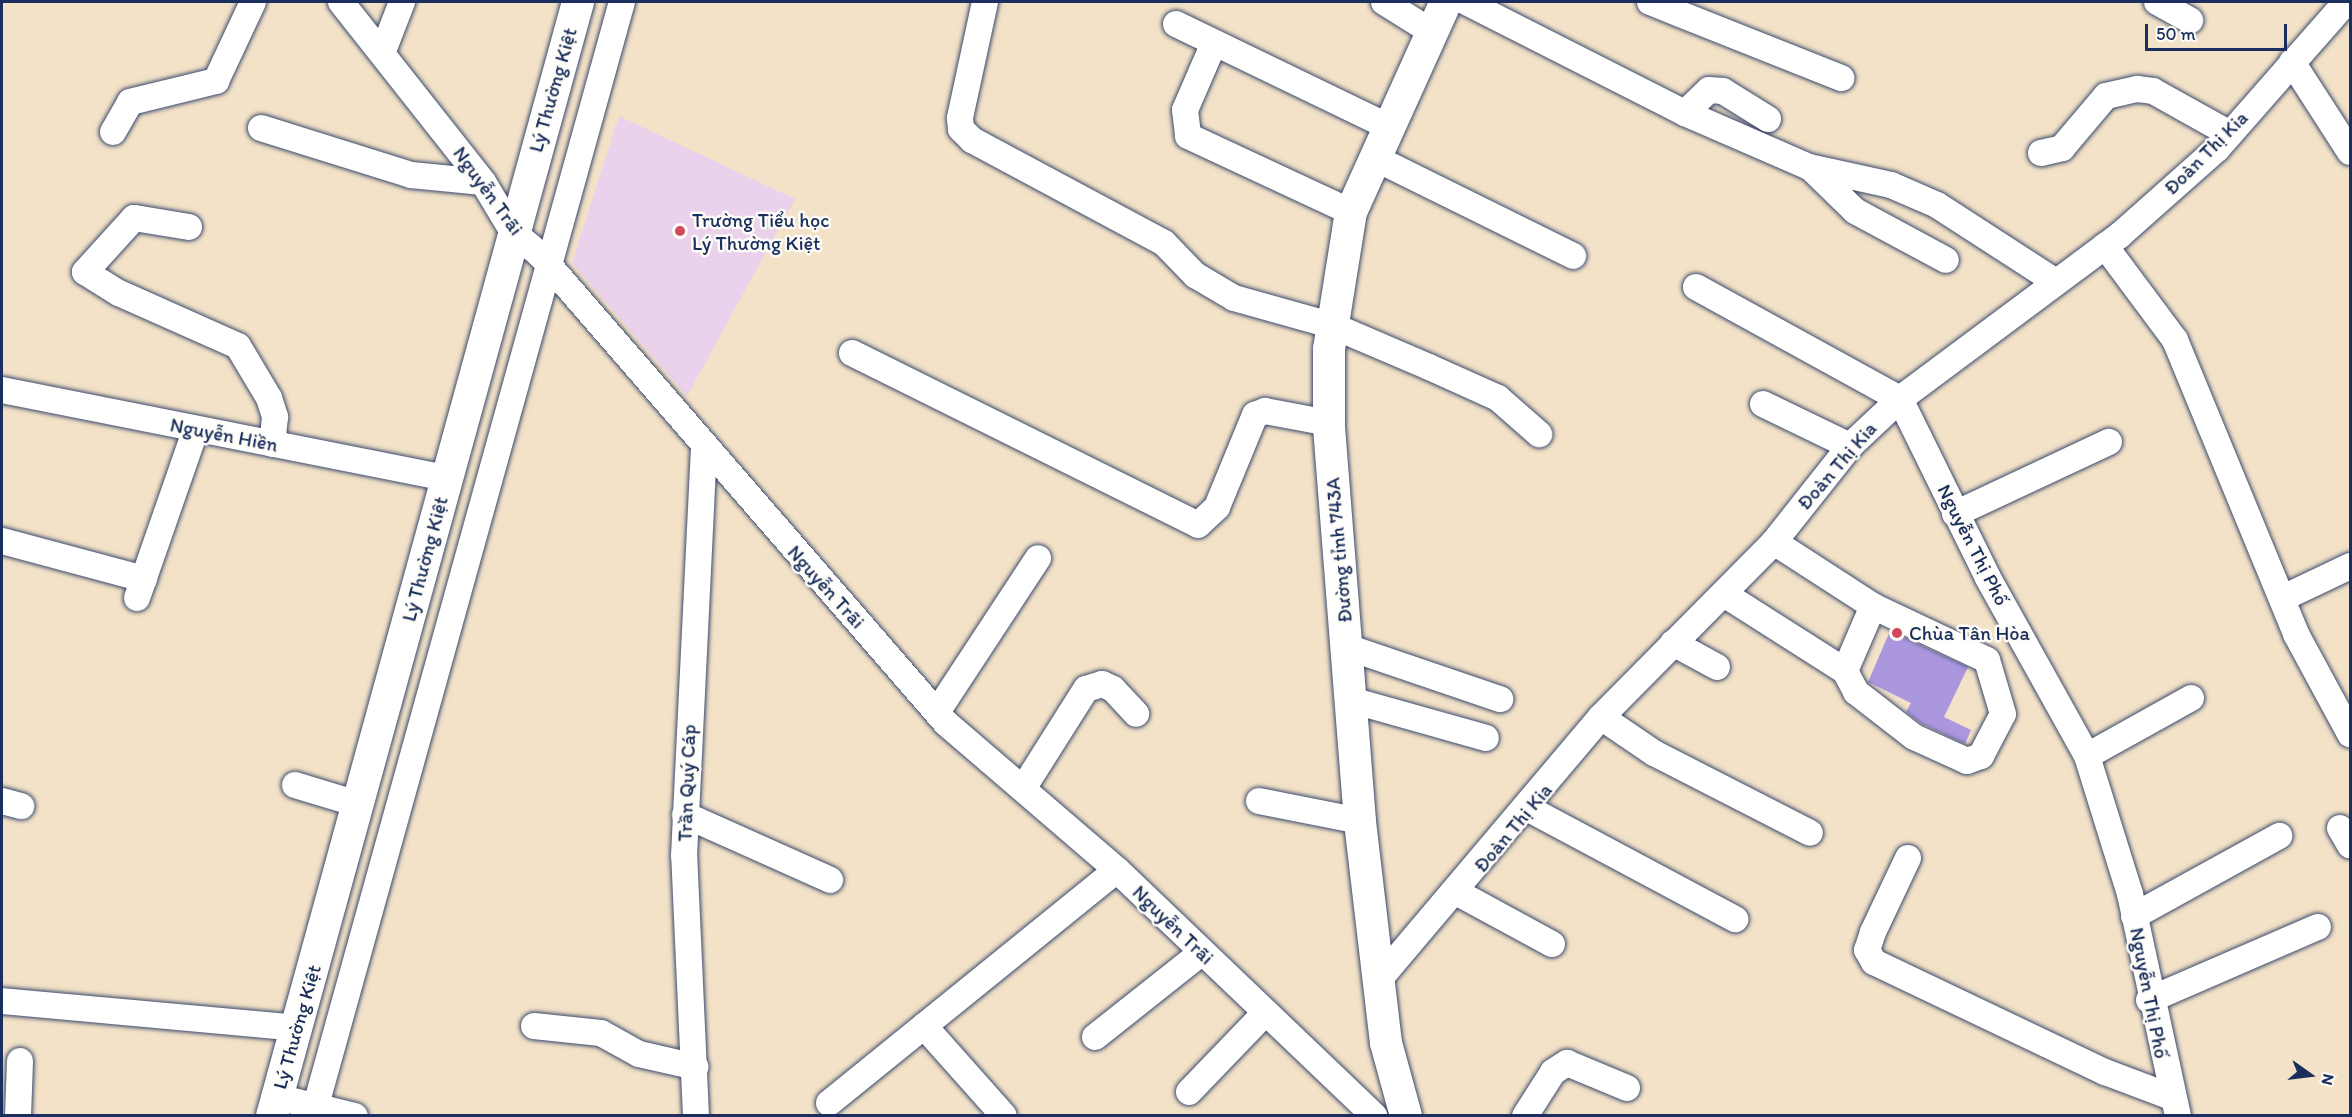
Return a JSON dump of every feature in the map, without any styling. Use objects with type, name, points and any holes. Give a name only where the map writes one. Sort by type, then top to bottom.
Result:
[{"type":"main road","name":"Lý Thường Kiệt","points":[[274,1106],[578,2]]},
{"type":"main road","name":"Đường tỉnh 743A","points":[[1406,1116],[1377,982],[1360,821],[1329,423],[1330,325],[1351,212],[1446,2]]},
{"type":"street","points":[[113,132],[130,102],[216,81],[253,2]]},
{"type":"street","name":"Nguyễn Trãi","points":[[341,2],[383,51],[483,182],[513,232],[550,266],[704,450],[937,712],[1117,870],[1201,953],[1374,1116]]},
{"type":"street","points":[[383,51],[402,2]]},
{"type":"street","points":[[315,1111],[622,2]]},
{"type":"street","points":[[985,2],[960,118],[961,129],[972,140],[1164,243],[1195,275],[1234,298],[1330,325],[1498,398],[1539,434]]},
{"type":"street","points":[[1384,2],[1432,32]]},
{"type":"street","points":[[1466,2],[1685,113],[1809,167],[1891,185],[1937,205],[2056,282]]},
{"type":"street","points":[[1650,2],[1841,78]]},
{"type":"street","points":[[2157,2],[2190,20]]},
{"type":"street","name":"Đoàn Thị Kia","points":[[1377,982],[1458,893],[1529,809],[1601,717],[1773,542],[1851,446],[1900,399],[2105,246],[2230,134],[2346,2]]},
{"type":"street","points":[[1176,24],[1389,128]]},
{"type":"street","points":[[1214,43],[1185,110],[1188,136],[1351,212]]},
{"type":"street","points":[[2292,62],[2350,152]]},
{"type":"street","points":[[2041,153],[2062,148],[2106,96],[2137,89],[2154,91],[2230,134]]},
{"type":"street","points":[[1685,113],[1709,90],[1723,91],[1767,119]]},
{"type":"street","points":[[261,129],[411,175],[483,182]]},
{"type":"street","points":[[1375,158],[1573,256]]},
{"type":"street","points":[[1809,167],[1855,211],[1946,260]]},
{"type":"street","points":[[189,227],[134,218],[85,272],[118,293],[238,346],[269,398],[275,424],[272,444]]},
{"type":"street","points":[[2105,246],[2175,340],[2283,598],[2350,734]]},
{"type":"street","points":[[1696,287],[1900,399]]},
{"type":"street","points":[[852,353],[1198,525],[1217,507],[1255,415],[1265,411],[1329,423]]},
{"type":"street","name":"Nguyễn Hiền","points":[[2,390],[448,478]]},
{"type":"street","name":"Nguyễn Thị Phố","points":[[1900,399],[1955,514],[2087,756],[2134,916],[2149,1000],[2174,1106]]},
{"type":"street","points":[[1763,404],[1851,446]]},
{"type":"street","points":[[2,541],[141,589],[196,429]]},
{"type":"street","points":[[1955,514],[2109,442]]},
{"type":"street","name":"Trần Quý Cáp","points":[[696,1116],[685,815],[704,450]]},
{"type":"street","points":[[1724,594],[1845,672],[1856,692],[1889,721],[1967,761],[1981,756],[1999,728],[2000,695],[1987,660],[1873,606],[1773,542]]},
{"type":"street","points":[[937,712],[1038,558]]},
{"type":"street","points":[[2283,598],[2350,566]]},
{"type":"street","points":[[1845,672],[1873,606]]},
{"type":"street","points":[[1673,643],[1717,667]]},
{"type":"street","points":[[1347,647],[1500,699]]},
{"type":"street","points":[[1024,787],[1086,689],[1102,684],[1113,688],[1136,714]]},
{"type":"street","points":[[2087,756],[2191,698]]},
{"type":"street","points":[[1351,700],[1486,738]]},
{"type":"street","points":[[1601,717],[1654,753],[1810,833]]},
{"type":"street","points":[[295,784],[358,804]]},
{"type":"street","points":[[1259,801],[1360,821]]},
{"type":"street","points":[[1529,809],[1735,919]]},
{"type":"street","points":[[685,815],[830,880]]},
{"type":"street","points":[[2134,916],[2278,836]]},
{"type":"street","points":[[1908,858],[1873,932],[1867,950],[1874,962],[2174,1106]]},
{"type":"street","points":[[828,1102],[1117,870]]},
{"type":"street","points":[[1458,893],[1552,944]]},
{"type":"street","points":[[2149,1000],[2318,927]]},
{"type":"street","points":[[1095,1037],[1201,953]]},
{"type":"street","points":[[2,1001],[297,1028]]},
{"type":"street","points":[[1189,1092],[1265,1013]]},
{"type":"street","points":[[534,1026],[601,1033],[639,1054],[696,1067]]},
{"type":"street","points":[[924,1026],[1004,1116]]},
{"type":"street","points":[[18,1116],[20,1061]]},
{"type":"street","points":[[1525,1116],[1553,1072],[1567,1063],[1627,1088]]},
{"type":"street","points":[[274,1106],[355,1116]]},
{"type":"shaded area","name":"Trường Tiểu học Lý Thường Kiệt","points":[[619,116],[795,199],[687,396],[572,263]]},
{"type":"building","points":[[1890,631],[1968,667],[1944,717],[1971,730],[1965,744],[1922,724],[1906,712],[1911,703],[1868,682]]},
{"type":"place","name":"Trường Tiểu học Lý Thường Kiệt","points":[[680,231]]},
{"type":"place","name":"Chùa Tân Hòa","points":[[1897,633]]}]
